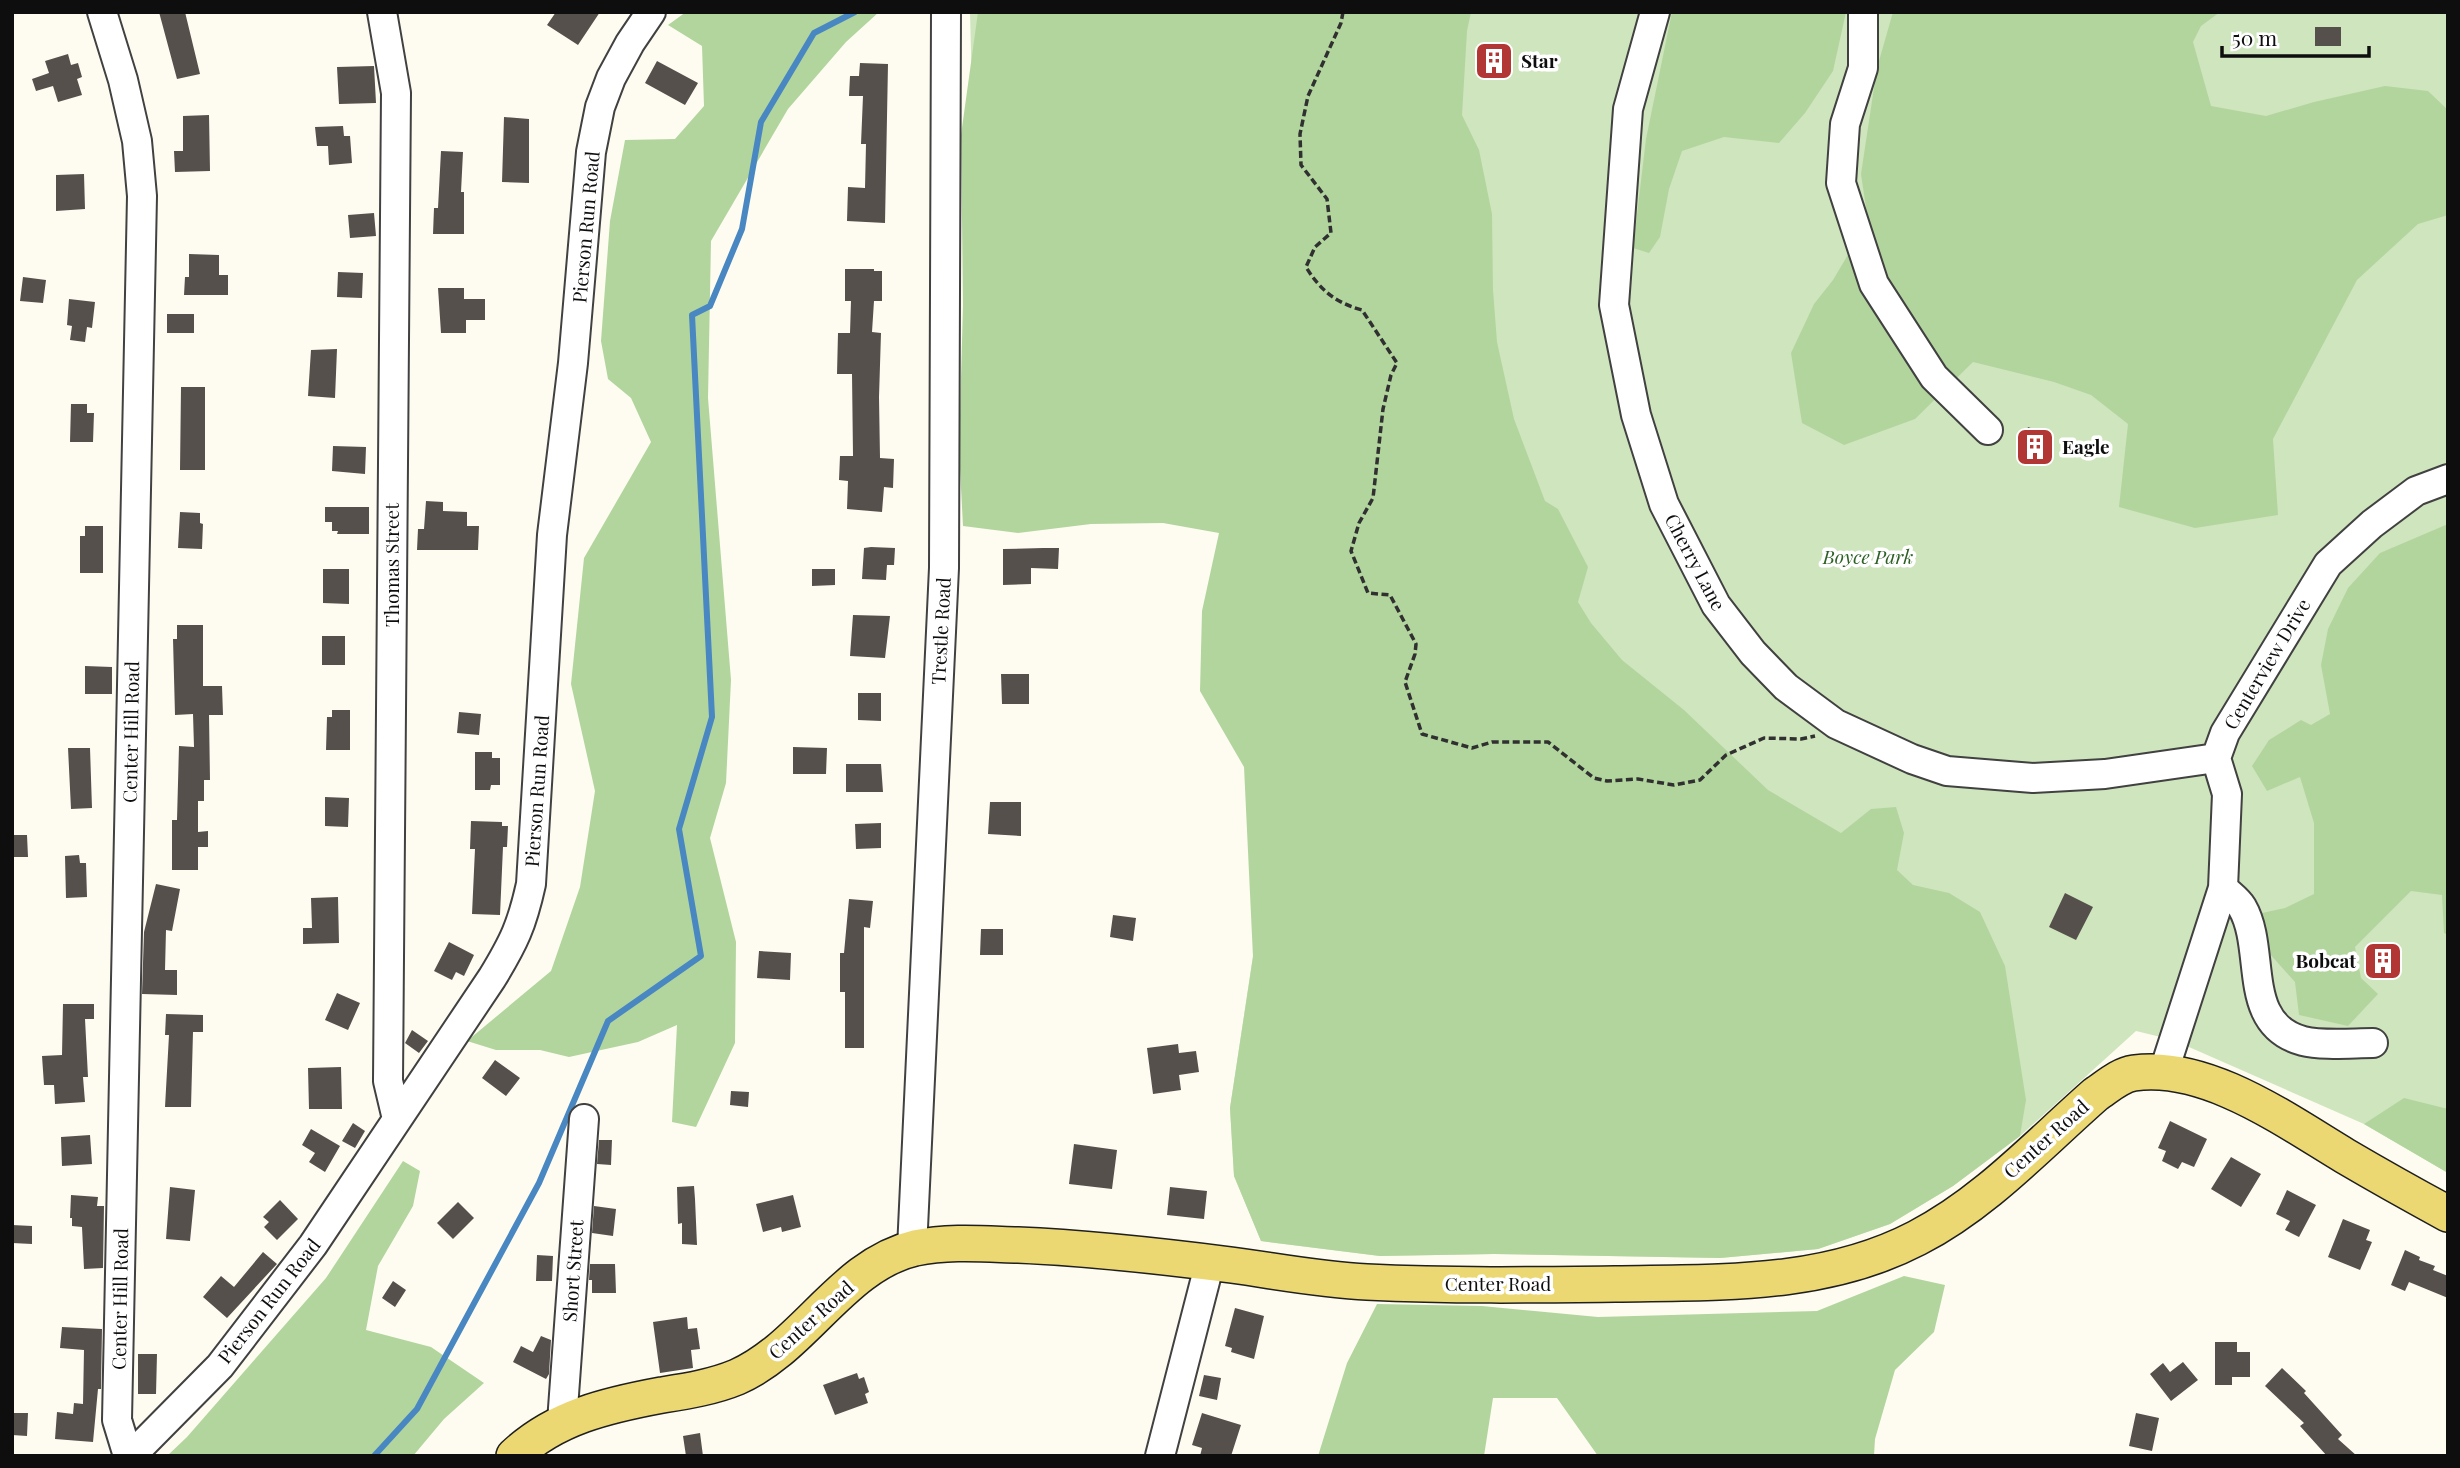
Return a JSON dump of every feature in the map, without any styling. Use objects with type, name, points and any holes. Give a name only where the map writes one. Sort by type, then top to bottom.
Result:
[{"type":"main road","name":"Center Road","points":[[514,1456],[527,1443],[562,1422],[613,1404],[701,1389],[736,1378],[773,1357],[851,1282],[880,1263],[912,1249],[962,1243],[1044,1246],[1210,1262],[1363,1282],[1519,1285],[1734,1282],[1798,1276],[1880,1255],[1919,1237],[1969,1206],[2096,1094],[2115,1080],[2133,1073],[2199,1079],[2246,1098],[2448,1214]]},
{"type":"street","name":"Center Hill Road","points":[[102,12],[123,80],[137,141],[142,196],[117,1420],[130,1456]]},
{"type":"street","name":"Thomas Street","points":[[382,12],[396,93],[388,1081],[397,1119]]},
{"type":"street","name":"Pierson Run Road","points":[[130,1456],[220,1366],[313,1245],[492,978],[515,940],[524,916],[531,884],[552,535],[575,349],[591,152],[600,107],[611,78],[630,43],[652,12]]},
{"type":"street","name":"Trestle Road","points":[[912,1249],[944,568],[946,12]]},
{"type":"street","name":"Cherry Lane","points":[[1655,12],[1628,109],[1614,304],[1636,415],[1664,503],[1716,605],[1753,653],[1786,687],[1836,724],[1947,771],[2033,778],[2105,774],[2216,758]]},
{"type":"street","points":[[1863,12],[1863,68],[1845,124],[1841,183],[1874,284],[1934,377],[1988,430]]},
{"type":"street","name":"Centerview Drive","points":[[2216,758],[2225,733],[2328,564],[2372,524],[2416,491],[2448,480]]},
{"type":"street","points":[[2163,1074],[2223,888],[2227,794],[2216,758]]},
{"type":"street","points":[[2223,888],[2241,905],[2252,932],[2258,985],[2265,1012],[2283,1033],[2304,1042],[2373,1043]]},
{"type":"street","name":"Short Street","points":[[562,1422],[584,1119]]},
{"type":"street","points":[[1160,1456],[1210,1262]]},
{"type":"path","points":[[1343,12],[1341,23],[1308,96],[1300,134],[1301,165],[1326,199],[1331,233],[1315,247],[1306,267],[1318,286],[1343,305],[1362,310],[1397,363],[1382,409],[1373,498],[1359,523],[1351,551],[1368,593],[1390,595],[1416,644],[1405,682],[1422,734],[1472,748],[1492,741],[1548,742],[1594,778],[1607,781],[1638,779],[1674,785],[1700,780],[1726,755],[1764,738],[1801,739],[1848,729]]},
{"type":"green space","points":[[686,12],[879,12],[846,42],[788,109],[711,241],[708,398],[731,680],[726,783],[710,838],[736,942],[735,1043],[696,1127],[672,1122],[677,1025],[638,1042],[569,1057],[540,1050],[496,1050],[467,1041],[551,971],[580,887],[595,791],[571,684],[584,558],[651,442],[631,398],[608,379],[601,341],[610,221],[625,140],[675,139],[704,106],[702,46],[668,25]]},
{"type":"green space","name":"Boyce Park","points":[[970,12],[2448,12],[2448,1173],[2364,1124],[2173,1040],[2136,1031],[2020,1136],[1953,1186],[1890,1224],[1818,1249],[1720,1258],[1494,1254],[1380,1256],[1261,1241],[1234,1176],[1230,1108],[1329,452],[982,497]]},
{"type":"green space","points":[[978,12],[1471,12],[1467,31],[1462,115],[1479,150],[1492,214],[1497,342],[1514,419],[1545,501],[1558,509],[1588,567],[1578,602],[1591,623],[1622,660],[1684,710],[1768,790],[1841,833],[1871,809],[1896,807],[1904,833],[1897,870],[1913,885],[1949,893],[1980,912],[2005,966],[2026,1100],[2020,1136],[1953,1186],[1890,1224],[1818,1249],[1720,1258],[1494,1254],[1380,1256],[1261,1241],[1234,1176],[1230,1108],[1253,957],[1244,767],[1200,691],[1202,611],[1219,533],[1163,523],[1091,524],[1018,533],[963,526],[959,450],[963,305],[961,135]]},
{"type":"green space","points":[[1672,12],[1846,12],[1833,71],[1805,113],[1779,143],[1724,137],[1682,151],[1669,189],[1660,237],[1649,253],[1633,248],[1646,139]]},
{"type":"green space","points":[[1893,12],[2220,12],[2201,26],[2193,42],[2211,106],[2266,116],[2385,86],[2428,91],[2448,110],[2448,215],[2418,224],[2357,280],[2273,439],[2278,515],[2195,528],[2119,507],[2128,424],[2091,395],[2054,382],[1973,362],[1915,419],[1844,445],[1802,423],[1791,353],[1814,304],[1833,280],[1868,221],[1861,174],[1877,68]]},
{"type":"green space","points":[[2448,524],[2448,935],[2444,933],[2442,895],[2411,891],[2355,947],[2361,978],[2378,994],[2348,1026],[2299,1015],[2295,982],[2269,953],[2253,915],[2285,908],[2314,894],[2314,823],[2300,777],[2267,791],[2252,766],[2269,740],[2301,720],[2311,725],[2330,714],[2321,665],[2328,629],[2348,588],[2380,553]]},
{"type":"green space","points":[[2404,1098],[2448,1109],[2448,1173],[2364,1124]]},
{"type":"green space","points":[[403,1161],[420,1171],[413,1206],[378,1266],[366,1330],[431,1347],[484,1383],[444,1419],[413,1456],[167,1456],[187,1437],[326,1278]]},
{"type":"green space","points":[[1904,1276],[1945,1285],[1934,1332],[1895,1370],[1875,1439],[1874,1456],[1598,1456],[1557,1398],[1493,1398],[1484,1456],[1318,1456],[1347,1363],[1377,1304],[1482,1306],[1598,1317],[1817,1311]]},
{"type":"building","points":[[159,12],[185,12],[200,74],[177,79]]},
{"type":"building","points":[[556,12],[600,12],[578,45],[547,25]]},
{"type":"building","points":[[2315,27],[2341,27],[2341,46],[2315,46]]},
{"type":"building","name":"Star","points":[[1480,48],[1508,49],[1507,74],[1480,73]]},
{"type":"building","points":[[68,54],[71,65],[78,63],[82,77],[77,79],[82,95],[58,102],[53,86],[36,91],[32,79],[49,73],[45,61]]},
{"type":"building","points":[[657,61],[698,83],[685,105],[645,83]]},
{"type":"building","points":[[860,63],[888,64],[885,223],[847,221],[848,187],[865,188],[866,144],[861,144],[863,96],[849,96],[850,76],[859,76]]},
{"type":"building","points":[[374,66],[376,103],[339,104],[337,67]]},
{"type":"building","points":[[209,115],[210,171],[175,172],[174,151],[183,151],[183,116]]},
{"type":"building","points":[[504,117],[529,119],[529,183],[502,182]]},
{"type":"building","points":[[343,126],[344,136],[350,136],[352,163],[329,165],[328,146],[317,146],[315,127]]},
{"type":"building","points":[[441,151],[463,152],[461,192],[464,192],[464,234],[433,234],[434,208],[438,208]]},
{"type":"building","points":[[84,174],[85,209],[56,211],[56,175]]},
{"type":"building","points":[[374,213],[376,236],[350,238],[348,215]]},
{"type":"building","points":[[189,254],[219,255],[219,275],[228,275],[228,295],[184,295],[185,277],[189,277]]},
{"type":"building","points":[[845,269],[882,271],[882,301],[874,301],[872,332],[881,333],[880,458],[894,459],[893,488],[884,487],[882,512],[847,509],[848,481],[839,480],[840,456],[853,456],[852,374],[837,374],[838,333],[850,333],[851,301],[845,301]]},
{"type":"building","points":[[338,272],[363,273],[362,298],[337,297]]},
{"type":"building","points":[[23,277],[46,280],[43,303],[20,301]]},
{"type":"building","points":[[438,288],[464,288],[464,299],[485,299],[485,320],[466,320],[466,333],[441,333]]},
{"type":"building","points":[[69,299],[95,302],[92,328],[87,327],[85,342],[70,340],[72,326],[67,325]]},
{"type":"building","points":[[167,314],[194,314],[194,333],[167,333]]},
{"type":"building","points":[[337,349],[335,398],[308,396],[311,350]]},
{"type":"building","points":[[181,387],[205,387],[205,470],[180,470]]},
{"type":"building","points":[[71,404],[87,404],[87,413],[94,413],[93,442],[70,442]]},
{"type":"building","name":"Eagle","points":[[2028,427],[2052,436],[2041,466],[2017,457]]},
{"type":"building","points":[[333,446],[366,447],[365,474],[332,471]]},
{"type":"building","points":[[426,501],[443,502],[443,511],[467,512],[467,526],[479,526],[478,550],[417,550],[418,529],[424,529]]},
{"type":"building","points":[[325,507],[369,507],[369,534],[337,534],[338,531],[332,531],[332,522],[325,522]]},
{"type":"building","points":[[180,512],[200,513],[200,523],[203,524],[202,549],[178,548]]},
{"type":"building","points":[[85,526],[103,526],[103,573],[80,573],[80,536],[85,536]]},
{"type":"building","points":[[864,548],[895,548],[894,565],[887,565],[886,580],[862,579]]},
{"type":"building","points":[[1059,548],[1058,569],[1031,568],[1031,584],[1003,585],[1003,549]]},
{"type":"building","points":[[323,569],[349,569],[349,604],[323,603]]},
{"type":"building","points":[[812,569],[835,569],[835,585],[812,586]]},
{"type":"building","points":[[853,615],[890,616],[885,658],[850,656]]},
{"type":"building","points":[[177,625],[203,625],[203,686],[222,686],[223,715],[209,715],[210,780],[204,780],[204,801],[198,801],[198,832],[208,831],[208,847],[198,847],[198,870],[172,870],[172,820],[177,820],[179,746],[194,747],[193,714],[175,715],[173,639],[177,639]]},
{"type":"building","points":[[322,636],[345,636],[345,665],[322,665]]},
{"type":"building","points":[[85,666],[112,667],[112,694],[85,694]]},
{"type":"building","points":[[1001,674],[1029,674],[1029,704],[1002,704]]},
{"type":"building","points":[[858,693],[881,693],[881,721],[858,720]]},
{"type":"building","points":[[332,710],[350,710],[350,750],[326,750],[327,717],[332,717]]},
{"type":"building","points":[[459,712],[481,714],[479,735],[457,733]]},
{"type":"building","points":[[793,747],[827,748],[826,774],[793,774]]},
{"type":"building","points":[[68,748],[90,748],[92,808],[71,809]]},
{"type":"building","points":[[475,752],[492,752],[492,758],[500,758],[500,785],[491,785],[490,790],[475,790]]},
{"type":"building","points":[[846,764],[881,764],[883,792],[846,792]]},
{"type":"building","points":[[325,797],[349,798],[348,827],[325,826]]},
{"type":"building","points":[[990,802],[1021,802],[1021,836],[988,834]]},
{"type":"building","points":[[471,821],[502,822],[502,826],[508,826],[507,847],[503,847],[500,915],[472,914],[475,849],[470,849]]},
{"type":"building","points":[[881,823],[881,848],[856,849],[855,824]]},
{"type":"building","points":[[12,835],[27,835],[28,857],[12,857]]},
{"type":"building","points":[[79,855],[80,863],[86,863],[87,897],[66,898],[65,856]]},
{"type":"building","points":[[156,884],[180,889],[172,931],[166,930],[165,970],[177,970],[177,995],[142,994],[144,932]]},
{"type":"building","points":[[2065,893],[2093,907],[2076,940],[2049,927]]},
{"type":"building","points":[[338,897],[339,943],[303,944],[303,928],[312,928],[311,898]]},
{"type":"building","points":[[849,899],[873,901],[870,928],[864,927],[864,1048],[845,1048],[845,992],[840,992],[840,953],[844,953]]},
{"type":"building","points":[[1113,915],[1136,918],[1133,941],[1110,937]]},
{"type":"building","points":[[981,929],[1003,929],[1003,955],[980,955]]},
{"type":"building","points":[[449,942],[474,955],[464,976],[456,972],[452,980],[434,971]]},
{"type":"building","name":"Bobcat","points":[[2372,944],[2399,949],[2394,978],[2367,972]]},
{"type":"building","points":[[759,951],[791,953],[790,980],[757,978]]},
{"type":"building","points":[[337,993],[360,1003],[348,1030],[325,1020]]},
{"type":"building","points":[[63,1004],[94,1004],[94,1019],[85,1019],[88,1077],[83,1077],[85,1102],[55,1104],[54,1085],[44,1085],[42,1056],[62,1055]]},
{"type":"building","points":[[166,1014],[203,1015],[203,1032],[193,1032],[191,1107],[165,1107],[169,1035],[165,1035]]},
{"type":"building","points":[[412,1030],[428,1041],[419,1053],[405,1043]]},
{"type":"building","points":[[1178,1044],[1179,1053],[1196,1051],[1199,1072],[1179,1075],[1181,1090],[1153,1094],[1147,1048]]},
{"type":"building","points":[[495,1060],[520,1078],[506,1096],[482,1078]]},
{"type":"building","points":[[341,1067],[342,1109],[309,1109],[308,1068]]},
{"type":"building","points":[[731,1091],[749,1092],[748,1107],[730,1105]]},
{"type":"building","points":[[2170,1121],[2207,1139],[2194,1167],[2182,1162],[2178,1169],[2162,1161],[2166,1151],[2158,1148]]},
{"type":"building","points":[[353,1123],[365,1131],[355,1148],[342,1141]]},
{"type":"building","points":[[311,1129],[340,1146],[325,1172],[309,1162],[315,1153],[302,1145]]},
{"type":"building","points":[[90,1135],[92,1164],[62,1166],[61,1137]]},
{"type":"building","points":[[599,1140],[612,1140],[611,1165],[597,1164]]},
{"type":"building","points":[[1074,1144],[1117,1150],[1112,1189],[1069,1184]]},
{"type":"building","points":[[2231,1157],[2261,1174],[2241,1207],[2211,1189]]},
{"type":"building","points":[[694,1186],[697,1245],[682,1244],[682,1223],[678,1224],[677,1187]]},
{"type":"building","points":[[170,1187],[195,1190],[190,1241],[166,1239]]},
{"type":"building","points":[[1170,1187],[1207,1191],[1204,1219],[1167,1215]]},
{"type":"building","points":[[2287,1190],[2316,1205],[2299,1237],[2285,1230],[2290,1221],[2276,1214]]},
{"type":"building","points":[[71,1195],[98,1197],[97,1206],[104,1206],[103,1268],[84,1269],[82,1227],[72,1226]]},
{"type":"building","points":[[793,1195],[801,1227],[782,1232],[781,1227],[763,1232],[756,1204]]},
{"type":"building","points":[[280,1200],[298,1219],[277,1240],[264,1227],[269,1222],[263,1217]]},
{"type":"building","points":[[458,1202],[474,1218],[453,1239],[437,1223]]},
{"type":"building","points":[[594,1206],[616,1209],[613,1236],[592,1233]]},
{"type":"building","points":[[2343,1219],[2370,1230],[2366,1240],[2372,1242],[2360,1270],[2328,1257]]},
{"type":"building","points":[[12,1225],[32,1226],[32,1244],[12,1243]]},
{"type":"building","points":[[2405,1250],[2420,1257],[2419,1260],[2435,1266],[2433,1270],[2448,1276],[2448,1298],[2409,1282],[2405,1291],[2391,1285]]},
{"type":"building","points":[[263,1252],[277,1264],[227,1318],[203,1297],[221,1276],[234,1287]]},
{"type":"building","points":[[537,1255],[553,1256],[552,1281],[536,1281]]},
{"type":"building","points":[[590,1264],[615,1264],[616,1293],[592,1293]]},
{"type":"building","points":[[393,1281],[406,1290],[395,1307],[382,1298]]},
{"type":"building","points":[[1235,1308],[1264,1316],[1254,1359],[1231,1352],[1232,1348],[1225,1346]]},
{"type":"building","points":[[687,1317],[688,1329],[697,1328],[700,1349],[691,1350],[693,1368],[660,1373],[653,1322]]},
{"type":"building","points":[[62,1327],[102,1329],[101,1389],[98,1389],[93,1442],[55,1439],[57,1412],[73,1414],[74,1403],[83,1404],[84,1350],[60,1348]]},
{"type":"building","points":[[541,1336],[551,1340],[549,1374],[546,1379],[513,1362],[521,1346],[533,1352]]},
{"type":"building","points":[[2215,1342],[2237,1342],[2237,1352],[2250,1352],[2250,1377],[2232,1377],[2232,1385],[2215,1385]]},
{"type":"building","points":[[138,1354],[157,1354],[156,1394],[138,1394]]},
{"type":"building","points":[[2183,1362],[2198,1380],[2171,1401],[2150,1374],[2163,1363],[2170,1372]]},
{"type":"building","points":[[2282,1368],[2306,1391],[2304,1393],[2342,1435],[2338,1439],[2357,1456],[2327,1456],[2300,1426],[2304,1423],[2265,1386]]},
{"type":"building","points":[[857,1373],[859,1379],[864,1377],[869,1392],[865,1394],[868,1403],[835,1415],[823,1385]]},
{"type":"building","points":[[1204,1375],[1221,1378],[1217,1400],[1199,1396]]},
{"type":"building","points":[[12,1413],[28,1413],[27,1436],[12,1435]]},
{"type":"building","points":[[1202,1413],[1241,1425],[1231,1456],[1200,1456],[1202,1448],[1192,1445]]},
{"type":"building","points":[[2136,1413],[2159,1418],[2152,1451],[2129,1446]]},
{"type":"building","points":[[700,1433],[703,1456],[686,1456],[683,1436]]},
{"type":"waterway","points":[[374,1456],[417,1409],[539,1183],[608,1021],[701,956],[679,829],[712,717],[692,315],[710,306],[742,229],[761,122],[814,33],[855,12]]},
{"type":"place","name":"Star","points":[[1494,61]]},
{"type":"place","name":"Eagle","points":[[2035,447]]},
{"type":"place","name":"Bobcat","points":[[2383,961]]}]
